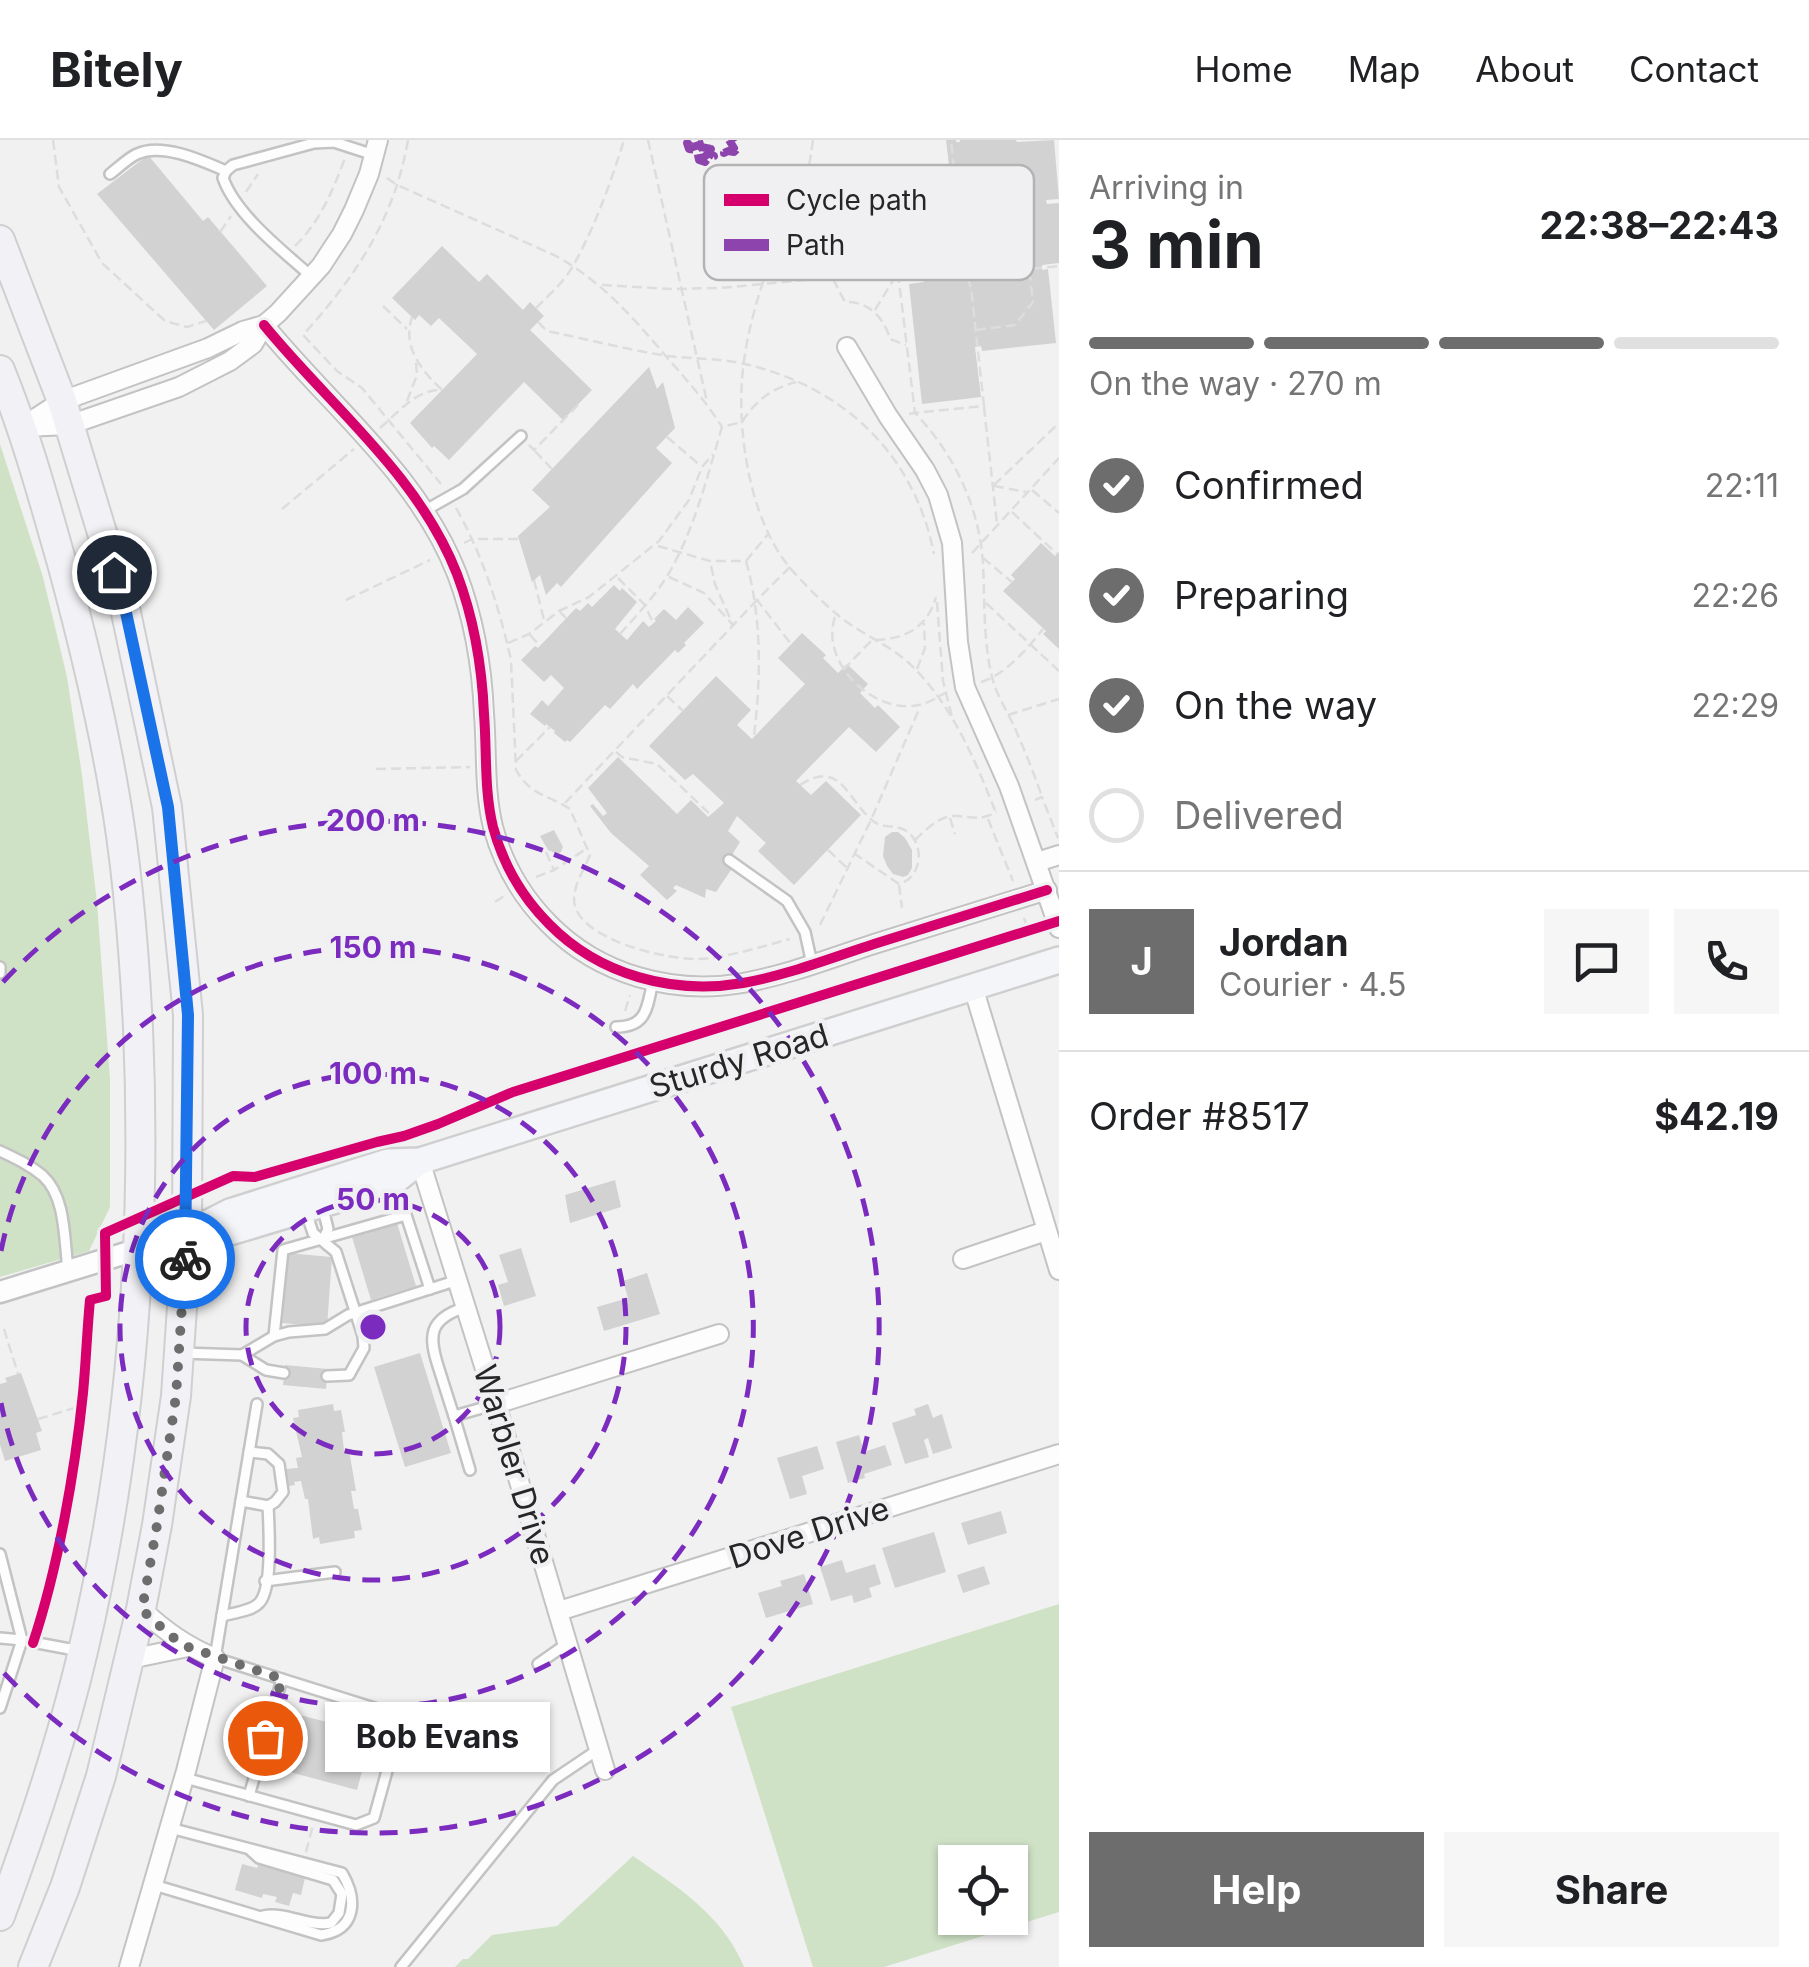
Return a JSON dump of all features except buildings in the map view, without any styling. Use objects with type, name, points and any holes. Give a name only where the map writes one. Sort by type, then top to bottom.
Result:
[{"type":"highway","points":[[0,240],[66,413],[125,608],[168,807],[188,1015],[187,1234],[171,1433],[142,1610],[130,1659],[95,1794],[33,1967]]},
{"type":"highway","points":[[0,370],[22,427],[85,647],[115,794],[134,954],[141,1095],[138,1249],[126,1389],[109,1518],[83,1651],[50,1770],[0,1916]]},
{"type":"main road","name":"Sturdy Road","points":[[138,1249],[187,1234],[230,1212],[388,1162],[420,1161],[1059,960]]},
{"type":"main road","name":"Sturdy Road","points":[[187,1234],[230,1232],[314,1207],[392,1182],[420,1161]]},
{"type":"street","points":[[22,427],[201,377],[253,344],[264,325],[297,296],[342,234],[354,210],[370,152]]},
{"type":"street","points":[[264,325],[368,438],[424,511],[447,552],[478,646],[488,800],[504,859],[518,888],[564,940],[592,960],[629,976],[706,986],[742,983],[1047,890]]},
{"type":"street","points":[[847,347],[938,495],[952,544],[958,642],[966,687],[1009,786],[1058,925]]},
{"type":"street","points":[[1037,862],[1059,854]]},
{"type":"street","points":[[974,987],[1059,1270]]},
{"type":"street","name":"Warbler Drive","points":[[420,1161],[605,1770]]},
{"type":"street","points":[[963,1260],[1046,1232]]},
{"type":"street","name":"Sturdy Road","points":[[0,1292],[138,1249]]},
{"type":"street","points":[[496,1404],[719,1334]]},
{"type":"street","name":"Dove Drive","points":[[559,1612],[1059,1454]]},
{"type":"street","points":[[128,1967],[215,1658],[171,1636],[142,1610]]},
{"type":"street","points":[[130,1659],[188,1647]]},
{"type":"lane","points":[[312,277],[228,191],[223,178],[226,170],[314,143],[334,142],[370,152]]},
{"type":"lane","points":[[110,174],[139,152],[155,151],[173,152],[226,170]]},
{"type":"lane","points":[[424,511],[474,480],[520,436]]},
{"type":"lane","points":[[729,860],[787,901],[805,932],[812,964]]},
{"type":"lane","points":[[616,1027],[626,1027],[642,1018],[653,980]]},
{"type":"lane","points":[[0,1151],[32,1167],[54,1188],[68,1271]]},
{"type":"lane","points":[[314,1207],[313,1233],[336,1252],[364,1336],[364,1348],[349,1375],[327,1376]]},
{"type":"lane","points":[[314,1207],[328,1228],[323,1240]]},
{"type":"lane","points":[[274,1336],[284,1250],[406,1215],[430,1289]]},
{"type":"lane","points":[[242,1356],[274,1336],[325,1330],[355,1312],[458,1280]]},
{"type":"lane","points":[[466,1307],[445,1317],[434,1330],[431,1343],[470,1470]]},
{"type":"lane","points":[[179,1352],[242,1356],[266,1370],[284,1373]]},
{"type":"lane","points":[[184,1778],[356,1826],[374,1818],[398,1732],[387,1712],[215,1658],[257,1404]]},
{"type":"lane","points":[[454,1416],[496,1404]]},
{"type":"lane","points":[[241,1500],[268,1506],[283,1492],[275,1458],[249,1452]]},
{"type":"lane","points":[[222,1616],[255,1607],[262,1600],[271,1548],[268,1506]]},
{"type":"lane","points":[[0,1554],[22,1640],[0,1708]]},
{"type":"lane","points":[[266,1581],[334,1572]]},
{"type":"lane","points":[[0,1638],[83,1651]]},
{"type":"lane","points":[[538,1664],[568,1643]]},
{"type":"lane","points":[[249,1796],[282,1679]]},
{"type":"lane","points":[[402,1967],[553,1780],[599,1749]]},
{"type":"lane","points":[[154,1884],[321,1935],[336,1933],[346,1924],[353,1902],[342,1873],[170,1828]]},
{"type":"lane","points":[[247,1848],[259,1858],[333,1880],[342,1894],[340,1913],[331,1923],[310,1923],[275,1914],[260,1916]]},
{"type":"path","points":[[53,140],[59,187],[102,263],[164,322],[188,327],[206,320]]},
{"type":"path","points":[[408,140],[386,213],[352,276],[302,335],[336,371],[362,388],[390,420],[450,497],[472,540],[493,590],[507,643],[516,770],[535,793],[570,808],[590,855],[576,888],[578,914],[586,925],[602,935],[677,958],[748,951],[792,938]]},
{"type":"path","points":[[536,308],[573,265],[604,197],[624,140]]},
{"type":"path","points":[[648,140],[707,403]]},
{"type":"path","points":[[808,165],[813,140]]},
{"type":"path","points":[[950,140],[953,165]]},
{"type":"path","points":[[334,153],[345,156],[370,152]]},
{"type":"path","points":[[286,254],[303,239],[326,204],[345,156]]},
{"type":"path","points":[[220,232],[262,168]]},
{"type":"path","points":[[382,174],[397,185],[573,265],[628,312],[707,403],[722,428],[695,517],[679,554],[667,576],[620,634]]},
{"type":"path","points":[[1034,268],[1059,266]]},
{"type":"path","points":[[765,280],[744,363],[742,422],[761,515],[790,567],[837,614],[916,670],[962,737],[996,813],[987,818],[950,816],[934,822],[914,841]]},
{"type":"path","points":[[601,286],[682,289],[812,280]]},
{"type":"path","points":[[833,280],[844,302],[853,301],[874,311],[890,339],[907,346]]},
{"type":"path","points":[[874,311],[894,280]]},
{"type":"path","points":[[899,280],[915,413],[956,467],[975,518],[992,679],[1059,839]]},
{"type":"path","points":[[968,280],[997,526]]},
{"type":"path","points":[[976,330],[1015,324],[1033,302],[1030,280]]},
{"type":"path","points":[[383,306],[408,329]]},
{"type":"path","points":[[404,406],[417,375],[408,329],[412,317]]},
{"type":"path","points":[[538,322],[547,331],[666,355],[744,363],[827,396],[848,409],[884,445],[906,475],[920,503],[935,563]]},
{"type":"path","points":[[282,509],[416,397],[442,390],[416,360]]},
{"type":"path","points":[[722,428],[742,422],[750,408],[774,389],[798,382]]},
{"type":"path","points":[[534,450],[578,405]]},
{"type":"path","points":[[915,413],[984,406]]},
{"type":"path","points":[[993,486],[1059,422]]},
{"type":"path","points":[[520,436],[552,469]]},
{"type":"path","points":[[667,437],[702,467]]},
{"type":"path","points":[[507,643],[529,634],[559,610],[590,598],[655,545],[689,500],[702,467],[715,452]]},
{"type":"path","points":[[843,670],[872,640],[903,636],[924,623],[954,568],[980,546],[1059,458]]},
{"type":"path","points":[[993,486],[1030,491],[1059,513]]},
{"type":"path","points":[[1010,512],[1057,554]]},
{"type":"path","points":[[746,562],[770,532]]},
{"type":"path","points":[[346,600],[472,540],[519,540]]},
{"type":"path","points":[[655,545],[710,561],[746,562]]},
{"type":"path","points":[[982,558],[1012,582]]},
{"type":"path","points":[[710,561],[715,584],[733,625]]},
{"type":"path","points":[[746,562],[756,601],[759,660],[754,736]]},
{"type":"path","points":[[564,804],[790,567]]},
{"type":"path","points":[[617,576],[645,605],[653,624]]},
{"type":"path","points":[[667,576],[704,593],[733,625]]},
{"type":"path","points":[[534,580],[544,621]]},
{"type":"path","points":[[756,601],[791,644]]},
{"type":"path","points":[[985,602],[1059,671]]},
{"type":"path","points":[[559,610],[566,618]]},
{"type":"path","points":[[837,614],[832,621],[836,656],[843,670],[870,695],[898,705],[921,705],[946,692]]},
{"type":"path","points":[[916,670],[926,648],[924,623]]},
{"type":"path","points":[[992,679],[1043,629]]},
{"type":"path","points":[[529,634],[540,646]]},
{"type":"path","points":[[666,696],[683,711]]},
{"type":"path","points":[[1008,715],[1059,699]]},
{"type":"path","points":[[820,925],[921,705]]},
{"type":"path","points":[[515,762],[550,727]]},
{"type":"path","points":[[615,751],[622,757],[657,764],[710,815]]},
{"type":"path","points":[[376,769],[486,767]]},
{"type":"path","points":[[800,785],[822,774],[833,778],[871,820],[885,828],[896,826],[910,833],[918,862],[915,875],[899,884]]},
{"type":"path","points":[[1027,804],[1042,797]]},
{"type":"path","points":[[950,816],[955,834]]},
{"type":"path","points":[[987,818],[1015,886]]},
{"type":"path","points":[[546,852],[554,870],[588,848]]},
{"type":"path","points":[[828,850],[848,869]]},
{"type":"path","points":[[855,854],[899,884],[902,908]]},
{"type":"path","points":[[1021,907],[1028,930]]},
{"type":"path","points":[[1010,936],[1058,925]]},
{"type":"path","points":[[4,1329],[18,1374]]},
{"type":"path","points":[[38,1420],[82,1401]]},
{"type":"path","points":[[79,1422],[82,1401]]},
{"type":"path","points":[[303,1863],[316,1814]]},
{"type":"green space","points":[[0,444],[43,577],[67,677],[82,775],[97,903],[110,1079],[110,1207],[89,1251],[0,1277]]},
{"type":"green space","points":[[1059,1604],[1059,1912],[1028,1922],[1028,1845],[938,1845],[938,1935],[986,1935],[884,1967],[813,1967],[731,1707]]},
{"type":"green space","points":[[633,1856],[711,1917],[744,1967],[455,1967],[492,1935],[557,1926]]},
{"type":"marked path","points":[[690,140],[689,149],[697,150],[699,160],[705,162],[714,156],[709,153],[703,158],[701,147],[711,149],[705,143],[691,145],[699,140]]},
{"type":"marked path","points":[[729,140],[734,148],[726,147],[724,153],[737,149],[732,140]]},
{"type":"cycle path","points":[[264,325],[371,442],[420,504],[440,538],[463,591],[476,643],[488,799],[497,841],[522,891],[539,914],[569,942],[638,977],[690,986],[717,986],[793,971],[1047,890]]},
{"type":"cycle path","points":[[33,1643],[58,1552],[70,1487],[90,1300],[106,1296],[105,1233],[233,1176],[255,1177],[404,1136],[513,1092],[1059,921]]},
{"type":"way so far","points":[[185,1259],[176,1396],[142,1610],[188,1647],[282,1679],[265,1738]]},
{"type":"place","name":"Bob Evans","points":[[265,1738]]},
{"type":"route","points":[[114,572],[168,807],[188,1015],[185,1259]]}]
